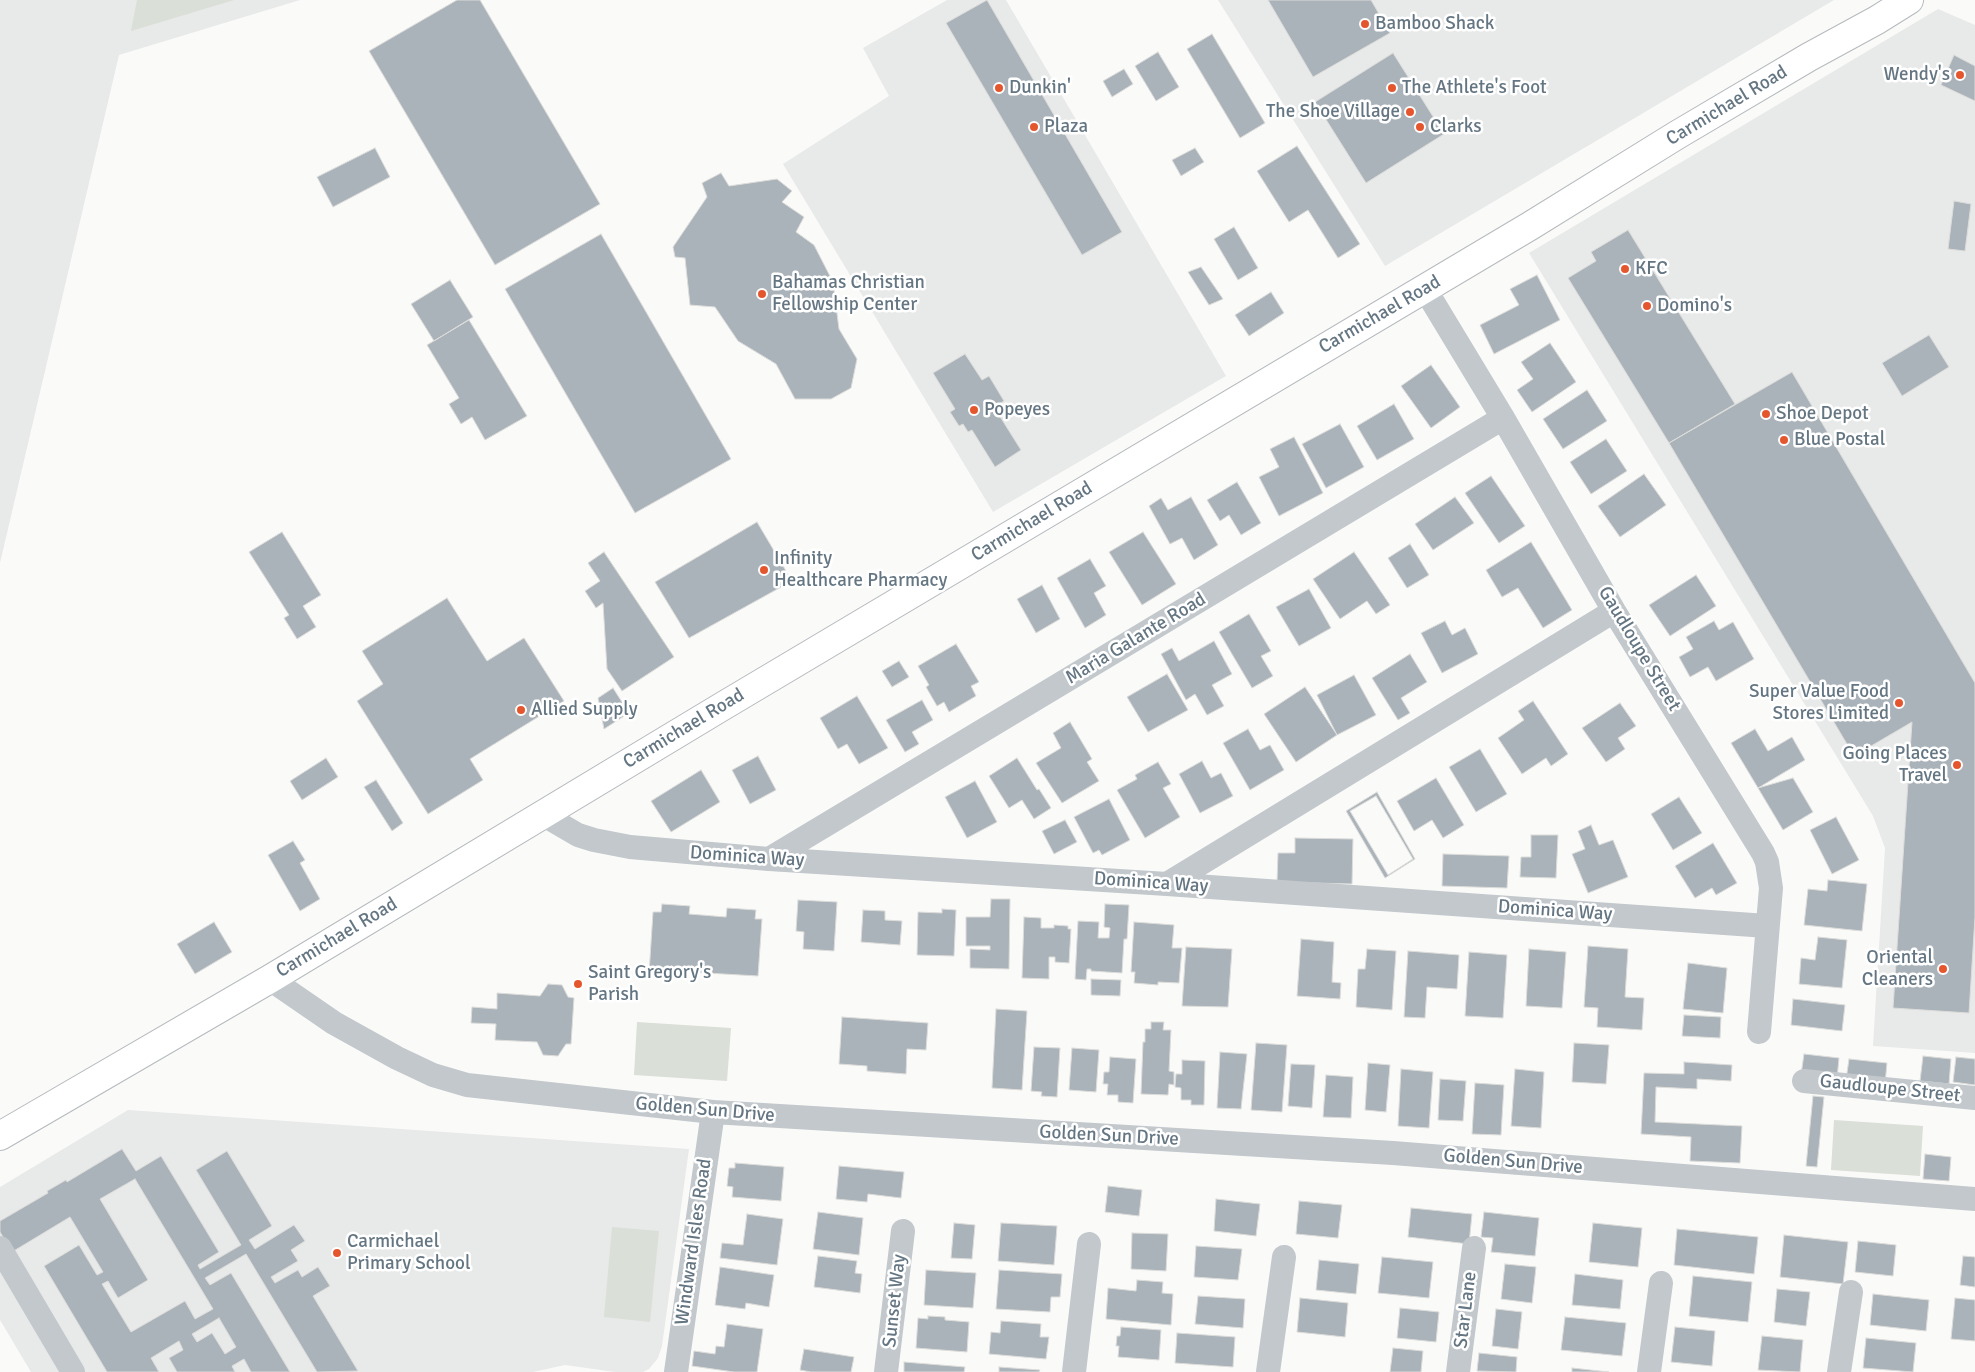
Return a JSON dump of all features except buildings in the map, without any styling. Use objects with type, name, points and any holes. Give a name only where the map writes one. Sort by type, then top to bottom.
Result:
[{"type":"main road","name":"Carmichael Road","points":[[0,1136],[270,979],[542,814],[1260,385],[1425,289],[1677,135],[1909,0]]},
{"type":"street","name":"Gaudloupe Street","points":[[1425,289],[1503,418],[1614,611],[1763,853],[1770,874],[1771,888],[1759,1032]]},
{"type":"street","name":"Maria Galante Road","points":[[769,860],[1503,418]]},
{"type":"street","points":[[1167,884],[1614,611]]},
{"type":"street","name":"Dominica Way","points":[[542,814],[578,834],[620,846],[769,860],[1167,884],[1767,926]]},
{"type":"street","name":"Golden Sun Drive","points":[[270,979],[334,1023],[398,1058],[433,1074],[467,1085],[713,1112],[1393,1153],[1975,1199]]},
{"type":"street","name":"Gaudloupe Street","points":[[1804,1081],[1975,1098]]},
{"type":"street","name":"Windward Isles Road","points":[[676,1372],[713,1112]]},
{"type":"street","name":"Sunset Way","points":[[886,1372],[902,1231]]},
{"type":"street","points":[[1074,1372],[1089,1244]]},
{"type":"street","points":[[0,1248],[73,1372]]},
{"type":"street","name":"Star Lane","points":[[1458,1372],[1474,1248]]},
{"type":"street","points":[[1268,1372],[1284,1257]]},
{"type":"street","points":[[1649,1372],[1661,1283]]},
{"type":"street","points":[[1839,1372],[1851,1292]]},
{"type":"shaded area","points":[[0,0],[300,0],[119,55],[0,563]]},
{"type":"shaded area","points":[[137,0],[234,0],[131,31]]},
{"type":"shaded area","points":[[947,0],[1006,0],[1226,376],[993,512],[783,164],[889,96],[863,48]]},
{"type":"shaded area","points":[[1218,0],[1834,0],[1385,266]]},
{"type":"shaded area","points":[[1938,9],[1975,25],[1975,1053],[1873,1046],[1885,848],[1873,816],[1529,253]]},
{"type":"shaded area","points":[[637,1022],[731,1028],[727,1081],[634,1075]]},
{"type":"shaded area","name":"Carmichael Primary School","points":[[128,1110],[689,1149],[662,1346],[658,1358],[649,1369],[643,1372],[615,1372],[565,1365],[533,1372],[31,1372],[0,1320],[0,1187]]},
{"type":"shaded area","points":[[1834,1120],[1923,1126],[1920,1176],[1831,1170]]},
{"type":"shaded area","points":[[612,1227],[659,1231],[650,1322],[604,1317]]},
{"type":"place","name":"Bamboo Shack","points":[[1365,24]]},
{"type":"place","name":"Wendy's","points":[[1960,75]]},
{"type":"place","name":"Dunkin'","points":[[999,88]]},
{"type":"place","name":"The Athlete's Foot","points":[[1392,88]]},
{"type":"place","name":"The Shoe Village","points":[[1410,112]]},
{"type":"place","name":"Plaza","points":[[1034,127]]},
{"type":"place","name":"Clarks","points":[[1420,127]]},
{"type":"place","name":"KFC","points":[[1625,269]]},
{"type":"place","name":"Bahamas Christian Fellowship Center","points":[[762,294]]},
{"type":"place","name":"Domino's","points":[[1647,306]]},
{"type":"place","name":"Popeyes","points":[[974,410]]},
{"type":"place","name":"Shoe Depot","points":[[1766,414]]},
{"type":"place","name":"Blue Postal","points":[[1784,440]]},
{"type":"place","name":"Infinity Healthcare Pharmacy","points":[[764,570]]},
{"type":"place","name":"Super Value Food Stores Limited","points":[[1899,703]]},
{"type":"place","name":"Allied Supply","points":[[521,710]]},
{"type":"place","name":"Going Places Travel","points":[[1957,765]]},
{"type":"place","name":"Oriental Cleaners","points":[[1943,969]]},
{"type":"place","name":"Saint Gregory's Parish","points":[[578,984]]},
{"type":"place","name":"Carmichael Primary School","points":[[337,1253]]}]
